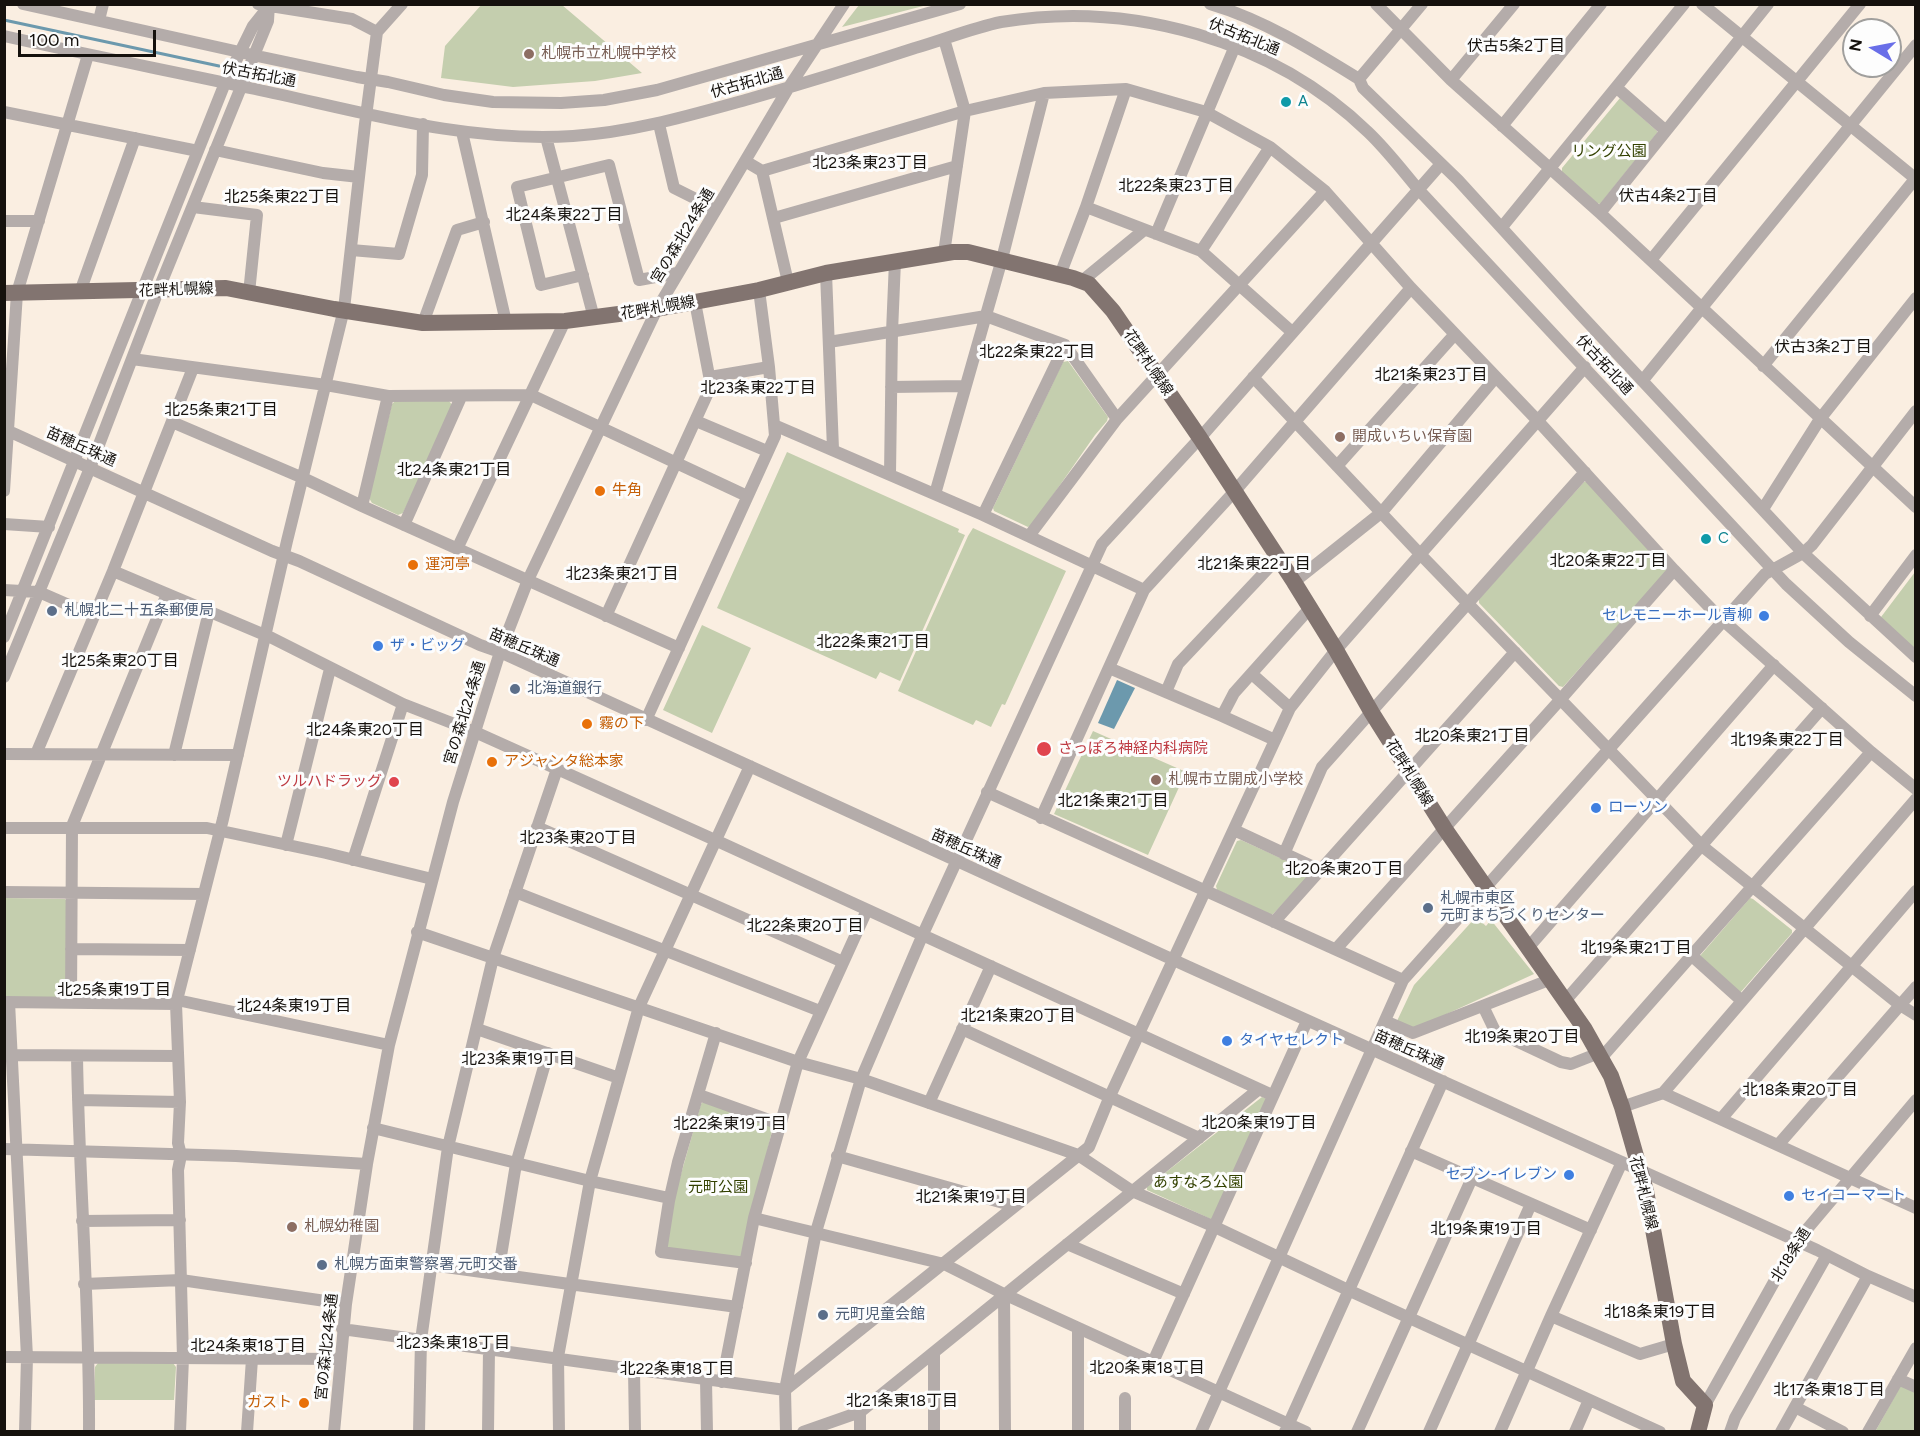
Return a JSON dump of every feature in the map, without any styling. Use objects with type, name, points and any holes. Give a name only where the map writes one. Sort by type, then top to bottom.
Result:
[{"type":"main road","name":"花畔札幌線","points":[[11,293],[226,288],[423,323],[565,321],[594,318],[695,302],[759,290],[826,273],[944,253],[968,252],[1082,281],[1097,291],[1113,310],[1200,438],[1294,582],[1445,830],[1601,1055],[1622,1107],[1646,1191],[1683,1381],[1705,1405]]},
{"type":"main road","name":"北18条通","points":[[1698,1431],[1705,1405]]},
{"type":"street","name":"伏古拓北通","points":[[23,4],[254,56],[444,95],[493,102],[604,100],[657,90],[960,4]]},
{"type":"street","points":[[99,20],[103,4]]},
{"type":"street","points":[[180,1431],[183,1358],[178,1170],[181,1155],[178,1143],[180,1102],[176,1002],[220,830],[344,309],[377,32],[402,4]]},
{"type":"street","name":"宮の森北24条通","points":[[334,1431],[342,1329],[367,1164],[389,1045],[453,802],[500,652],[528,580],[657,309],[789,87],[844,4]]},
{"type":"street","name":"伏古拓北通","points":[[1210,4],[1230,7],[1359,79],[1364,88],[1502,227],[1803,553],[1916,657]]},
{"type":"street","points":[[1376,4],[1451,80],[1551,168],[1916,507]]},
{"type":"street","points":[[1359,79],[1422,4]]},
{"type":"street","points":[[1451,80],[1514,4]]},
{"type":"street","points":[[1502,126],[1601,4]]},
{"type":"street","points":[[1502,227],[1684,4]]},
{"type":"street","points":[[1702,4],[1915,179],[1762,366]]},
{"type":"street","points":[[1600,213],[1768,4]]},
{"type":"street","points":[[1651,260],[1860,4]]},
{"type":"street","points":[[265,5],[328,10],[377,32]]},
{"type":"street","points":[[4,677],[132,359],[151,291],[198,152],[239,52],[265,5]]},
{"type":"street","points":[[4,637],[76,461],[151,291],[193,207],[268,21],[265,5]]},
{"type":"street","name":"伏古拓北通","points":[[4,36],[462,132],[546,137],[576,136],[659,124],[789,87],[996,23],[1029,17],[1068,14],[1107,15],[1145,20],[1218,39],[1273,63],[1315,89],[1369,133],[1418,189],[1772,569],[1849,642],[1916,696]]},
{"type":"street","points":[[944,39],[965,111],[944,253]]},
{"type":"street","points":[[1643,380],[1916,45]]},
{"type":"street","points":[[1082,281],[1150,232],[1235,46]]},
{"type":"street","points":[[4,490],[11,293],[39,221],[88,55]]},
{"type":"street","points":[[1617,88],[1666,131]]},
{"type":"street","points":[[762,171],[965,111],[1044,93],[1126,89],[1206,112],[1270,147],[1325,191],[1411,288],[1538,421],[1674,570],[1725,621],[1870,752],[1916,789]]},
{"type":"street","points":[[1060,275],[1126,89]]},
{"type":"street","points":[[935,494],[1002,260],[1044,93]]},
{"type":"street","points":[[4,112],[198,152]]},
{"type":"street","points":[[351,250],[399,254],[422,175],[423,124]]},
{"type":"street","points":[[659,124],[674,188],[715,211]]},
{"type":"street","points":[[462,132],[506,321]]},
{"type":"street","points":[[546,137],[594,318]]},
{"type":"street","points":[[80,292],[135,138]]},
{"type":"street","points":[[1201,251],[1270,147]]},
{"type":"street","points":[[215,150],[323,173],[359,177]]},
{"type":"street","points":[[745,161],[762,171],[788,282]]},
{"type":"street","points":[[786,1431],[786,1390],[816,1232],[861,1079],[923,934],[1102,544],[1200,438],[1441,164]]},
{"type":"street","points":[[583,275],[541,285],[517,187],[609,165],[639,280],[677,273]]},
{"type":"street","points":[[774,218],[957,166]]},
{"type":"street","points":[[1029,536],[1117,418],[1325,191]]},
{"type":"street","points":[[193,207],[257,215],[249,293]]},
{"type":"street","points":[[1086,207],[1201,251],[1292,332]]},
{"type":"street","points":[[4,221],[39,221]]},
{"type":"street","points":[[423,323],[457,230],[483,222]]},
{"type":"street","points":[[890,474],[895,261]]},
{"type":"street","points":[[826,273],[833,449]]},
{"type":"street","points":[[1041,818],[1144,590],[1234,492],[1411,288]]},
{"type":"street","points":[[646,720],[775,436],[759,290]]},
{"type":"street","points":[[1763,509],[1820,419],[1916,298]]},
{"type":"street","points":[[606,616],[711,386],[695,302]]},
{"type":"street","points":[[829,342],[986,316],[1065,345],[1117,418]]},
{"type":"street","points":[[457,549],[565,321]]},
{"type":"street","points":[[1337,466],[1455,333]]},
{"type":"street","points":[[983,515],[1065,345]]},
{"type":"street","points":[[132,359],[326,385],[388,396],[461,397],[531,394],[747,496]]},
{"type":"street","points":[[710,377],[769,367]]},
{"type":"street","points":[[342,1329],[786,1390],[1089,1147],[1110,1096],[1290,708],[1336,650],[1585,367]]},
{"type":"street","points":[[36,754],[113,571],[193,368]]},
{"type":"street","points":[[1294,582],[1382,512],[1496,376]]},
{"type":"street","points":[[1253,377],[1420,555],[1702,846],[1900,1005],[1916,1015]]},
{"type":"street","points":[[891,387],[965,386]]},
{"type":"street","points":[[362,506],[388,396]]},
{"type":"street","points":[[404,525],[461,397]]},
{"type":"street","points":[[1201,1431],[1403,980],[1772,569],[1803,553],[1812,545],[1916,411]]},
{"type":"street","points":[[696,421],[767,451]]},
{"type":"street","points":[[172,422],[303,478],[679,648]]},
{"type":"street","points":[[774,425],[983,515],[1144,590]]},
{"type":"street","name":"苗穂丘珠通","points":[[6,430],[480,645],[500,652],[1916,1297]]},
{"type":"street","points":[[1284,854],[1322,767],[1585,472]]},
{"type":"street","points":[[4,524],[49,527]]},
{"type":"street","points":[[1870,616],[1916,555]]},
{"type":"street","points":[[1166,692],[1179,664],[1278,558]]},
{"type":"street","points":[[1336,949],[1445,830],[1674,570]]},
{"type":"street","points":[[113,571],[266,635],[403,704],[475,732],[923,934],[1272,1095]]},
{"type":"street","points":[[4,590],[39,592],[94,616]]},
{"type":"street","points":[[71,1003],[72,826],[167,594]]},
{"type":"street","points":[[1222,716],[1234,693],[1310,608]]},
{"type":"street","points":[[174,755],[209,612]]},
{"type":"street","points":[[1274,922],[1515,652]]},
{"type":"street","points":[[1527,949],[1774,665]]},
{"type":"street","points":[[1109,668],[1275,740]]},
{"type":"street","points":[[286,845],[330,669]]},
{"type":"street","points":[[1252,674],[1290,708]]},
{"type":"street","points":[[353,860],[403,704]]},
{"type":"street","points":[[1565,1002],[1822,708]]},
{"type":"street","points":[[1483,1006],[1495,1031],[1561,1062],[1571,1064],[1601,1055],[1870,752]]},
{"type":"street","points":[[4,754],[238,755]]},
{"type":"street","points":[[559,1431],[558,1357],[590,1181],[639,1006],[750,766]]},
{"type":"street","points":[[419,1431],[421,1340],[448,1147],[493,958],[557,769]]},
{"type":"street","points":[[987,792],[1403,980]]},
{"type":"street","points":[[1622,1107],[1663,1094],[1916,799]]},
{"type":"street","points":[[4,828],[72,826],[207,828],[432,879]]},
{"type":"street","points":[[537,827],[843,962]]},
{"type":"street","points":[[1234,830],[1320,870]]},
{"type":"street","points":[[1721,1119],[1916,891]]},
{"type":"street","points":[[4,892],[204,894]]},
{"type":"street","points":[[515,892],[820,1011]]},
{"type":"street","points":[[722,1382],[754,1218],[798,1062],[867,910]]},
{"type":"street","points":[[417,932],[798,1062],[861,1079],[1078,1155],[1131,1191],[1215,1227],[1527,1371],[1643,1428],[1660,1431]]},
{"type":"street","points":[[71,949],[190,950]]},
{"type":"street","points":[[1691,955],[1742,1000]]},
{"type":"street","points":[[929,1103],[991,966]]},
{"type":"street","points":[[1385,1021],[1413,1033],[1549,980]]},
{"type":"street","points":[[1778,1145],[1916,987]]},
{"type":"street","points":[[25,1431],[27,1357],[11,1150],[9,1073],[12,1055],[7,1002],[176,1002],[389,1045]]},
{"type":"street","points":[[1153,1362],[1307,1021]]},
{"type":"street","points":[[477,1029],[619,1078]]},
{"type":"street","points":[[962,1029],[1199,1138]]},
{"type":"street","points":[[716,1033],[669,1198],[661,1252],[746,1263]]},
{"type":"street","points":[[498,1274],[516,1164],[548,1053]]},
{"type":"street","points":[[12,1055],[177,1056]]},
{"type":"street","points":[[77,1056],[84,1284],[89,1357],[89,1431]]},
{"type":"street","points":[[1287,1427],[1443,1081]]},
{"type":"street","points":[[803,1431],[860,1412],[1259,1089]]},
{"type":"street","points":[[1663,1094],[1916,1208]]},
{"type":"street","points":[[699,1095],[780,1124]]},
{"type":"street","points":[[78,1100],[180,1102]]},
{"type":"street","name":"北18条通","points":[[1705,1405],[1797,1241],[1916,1100]]},
{"type":"street","points":[[373,1128],[516,1164],[669,1198]]},
{"type":"street","points":[[11,1150],[367,1164]]},
{"type":"street","points":[[1411,1151],[1591,1230]]},
{"type":"street","points":[[837,1156],[1014,1206]]},
{"type":"street","points":[[1500,1431],[1622,1162]]},
{"type":"street","points":[[1357,1431],[1472,1178]]},
{"type":"street","points":[[1429,1431],[1531,1204]]},
{"type":"street","points":[[754,1218],[944,1264],[1218,1392],[1287,1427],[1306,1431]]},
{"type":"street","points":[[82,1221],[180,1220]]},
{"type":"street","points":[[1067,1244],[1184,1294]]},
{"type":"street","points":[[1730,1431],[1735,1418],[1827,1255]]},
{"type":"street","points":[[432,1265],[737,1306]]},
{"type":"street","points":[[1781,1431],[1868,1276]]},
{"type":"street","points":[[84,1284],[181,1280],[346,1304]]},
{"type":"street","points":[[1004,1294],[1005,1431]]},
{"type":"street","points":[[1551,1316],[1640,1354],[1674,1344]]},
{"type":"street","points":[[1078,1328],[1078,1431]]},
{"type":"street","points":[[488,1431],[489,1348]]},
{"type":"street","points":[[1868,1431],[1916,1348]]},
{"type":"street","points":[[934,1352],[934,1431]]},
{"type":"street","points":[[4,1357],[340,1359]]},
{"type":"street","points":[[247,1431],[252,1359]]},
{"type":"street","points":[[634,1370],[635,1431]]},
{"type":"street","points":[[1898,1379],[1916,1387]]},
{"type":"street","points":[[706,1380],[707,1431]]},
{"type":"street","points":[[1125,1398],[1125,1431]]},
{"type":"street","points":[[1575,1431],[1589,1400]]},
{"type":"street","points":[[1795,1407],[1843,1431]]},
{"type":"street","points":[[860,1412],[860,1431]]},
{"type":"green space","points":[[482,4],[562,5],[642,73],[595,81],[513,87],[441,78],[445,46]]},
{"type":"green space","points":[[859,4],[927,5],[842,27]]},
{"type":"green space","name":"リング公園","points":[[1620,98],[1657,133],[1600,204],[1562,172],[1562,168]]},
{"type":"green space","points":[[1068,361],[1108,417],[1032,525],[1028,527],[994,511],[993,508],[1063,362]]},
{"type":"green space","points":[[395,401],[449,401],[453,406],[403,513],[398,515],[372,503],[369,498],[392,404]]},
{"type":"green space","points":[[787,452],[959,529],[958,532],[965,535],[900,681],[880,672],[876,679],[717,608]]},
{"type":"green space","points":[[1584,482],[1588,482],[1667,567],[1666,572],[1563,687],[1559,686],[1479,603],[1479,599]]},
{"type":"green space","points":[[973,528],[1066,571],[1005,705],[1002,704],[991,727],[976,720],[973,725],[898,691]]},
{"type":"green space","points":[[1915,572],[1915,650],[1878,621]]},
{"type":"green space","points":[[702,625],[751,648],[712,733],[663,710]]},
{"type":"green space","points":[[1093,731],[1186,772],[1148,855],[1054,814]]},
{"type":"green space","points":[[1241,840],[1307,870],[1308,877],[1273,914],[1217,890],[1216,886],[1237,841]]},
{"type":"green space","points":[[5,898],[65,899],[67,901],[66,994],[63,997],[5,997]]},
{"type":"green space","points":[[1750,898],[1792,930],[1792,933],[1740,993],[1699,957]]},
{"type":"green space","points":[[1476,917],[1486,926],[1491,920],[1534,974],[1414,1029],[1397,1021],[1414,985]]},
{"type":"green space","name":"あすなろ公園","points":[[1262,1097],[1267,1099],[1213,1220],[1147,1190],[1147,1187]]},
{"type":"green space","name":"元町公園","points":[[703,1102],[773,1127],[740,1258],[667,1248],[673,1202]]},
{"type":"green space","points":[[98,1363],[173,1363],[176,1367],[174,1400],[94,1400],[95,1367]]},
{"type":"green space","points":[[1901,1385],[1915,1390],[1915,1431],[1875,1432]]},
{"type":"water","points":[[1117,680],[1135,688],[1114,729],[1098,723]]},
{"type":"waterway","points":[[4,20],[219,66]]},
{"type":"place","name":"札幌市立札幌中学校","points":[[529,54]]},
{"type":"place","name":"A","points":[[1286,102]]},
{"type":"place","name":"開成いちい保育園","points":[[1340,437]]},
{"type":"place","name":"牛角","points":[[600,491]]},
{"type":"place","name":"C","points":[[1706,539]]},
{"type":"place","name":"運河亭","points":[[413,565]]},
{"type":"place","name":"札幌北二十五条郵便局","points":[[52,611]]},
{"type":"place","name":"セレモニーホール青柳","points":[[1764,616]]},
{"type":"place","name":"ザ・ビッグ","points":[[378,646]]},
{"type":"place","name":"北海道銀行","points":[[515,689]]},
{"type":"place","name":"霧の下","points":[[587,724]]},
{"type":"place","name":"さっぽろ神経内科病院","points":[[1044,749]]},
{"type":"place","name":"アジャンタ総本家","points":[[492,762]]},
{"type":"place","name":"札幌市立開成小学校","points":[[1156,780]]},
{"type":"place","name":"ツルハドラッグ","points":[[394,782]]},
{"type":"place","name":"ローソン","points":[[1596,808]]},
{"type":"place","name":"札幌市東区 元町まちづくりセンター","points":[[1428,908]]},
{"type":"place","name":"タイヤセレクト","points":[[1227,1041]]},
{"type":"place","name":"セブン-イレブン","points":[[1569,1175]]},
{"type":"place","name":"セイコーマート","points":[[1789,1196]]},
{"type":"place","name":"札幌幼稚園","points":[[292,1227]]},
{"type":"place","name":"札幌方面東警察署 元町交番","points":[[322,1265]]},
{"type":"place","name":"元町児童会館","points":[[823,1315]]},
{"type":"place","name":"ガスト","points":[[304,1403]]},
{"type":"district","name":"伏古5条2丁目","points":[[1516,46]]},
{"type":"district","name":"北23条東23丁目","points":[[870,163]]},
{"type":"district","name":"北22条東23丁目","points":[[1176,186]]},
{"type":"district","name":"伏古4条2丁目","points":[[1668,196]]},
{"type":"district","name":"北25条東22丁目","points":[[282,197]]},
{"type":"district","name":"北24条東22丁目","points":[[564,215]]},
{"type":"district","name":"伏古3条2丁目","points":[[1823,347]]},
{"type":"district","name":"北22条東22丁目","points":[[1037,352]]},
{"type":"district","name":"北21条東23丁目","points":[[1431,375]]},
{"type":"district","name":"北23条東22丁目","points":[[758,388]]},
{"type":"district","name":"北25条東21丁目","points":[[221,410]]},
{"type":"district","name":"北24条東21丁目","points":[[454,470]]},
{"type":"district","name":"北20条東22丁目","points":[[1608,561]]},
{"type":"district","name":"北21条東22丁目","points":[[1254,564]]},
{"type":"district","name":"北23条東21丁目","points":[[622,574]]},
{"type":"district","name":"北22条東21丁目","points":[[873,642]]},
{"type":"district","name":"北25条東20丁目","points":[[120,661]]},
{"type":"district","name":"北24条東20丁目","points":[[365,730]]},
{"type":"district","name":"北20条東21丁目","points":[[1472,736]]},
{"type":"district","name":"北19条東22丁目","points":[[1787,740]]},
{"type":"district","name":"北21条東21丁目","points":[[1113,801]]},
{"type":"district","name":"北23条東20丁目","points":[[578,838]]},
{"type":"district","name":"北20条東20丁目","points":[[1344,869]]},
{"type":"district","name":"北22条東20丁目","points":[[805,926]]},
{"type":"district","name":"北19条東21丁目","points":[[1636,948]]},
{"type":"district","name":"北25条東19丁目","points":[[114,990]]},
{"type":"district","name":"北24条東19丁目","points":[[294,1006]]},
{"type":"district","name":"北21条東20丁目","points":[[1018,1016]]},
{"type":"district","name":"北19条東20丁目","points":[[1522,1037]]},
{"type":"district","name":"北23条東19丁目","points":[[518,1059]]},
{"type":"district","name":"北18条東20丁目","points":[[1800,1090]]},
{"type":"district","name":"北20条東19丁目","points":[[1259,1123]]},
{"type":"district","name":"北22条東19丁目","points":[[730,1124]]},
{"type":"district","name":"北21条東19丁目","points":[[971,1197]]},
{"type":"district","name":"北19条東19丁目","points":[[1486,1229]]},
{"type":"district","name":"北18条東19丁目","points":[[1660,1312]]},
{"type":"district","name":"北23条東18丁目","points":[[453,1343]]},
{"type":"district","name":"北24条東18丁目","points":[[248,1346]]},
{"type":"district","name":"北20条東18丁目","points":[[1147,1368]]},
{"type":"district","name":"北22条東18丁目","points":[[677,1369]]},
{"type":"district","name":"北17条東18丁目","points":[[1829,1390]]},
{"type":"district","name":"北21条東18丁目","points":[[902,1401]]}]
